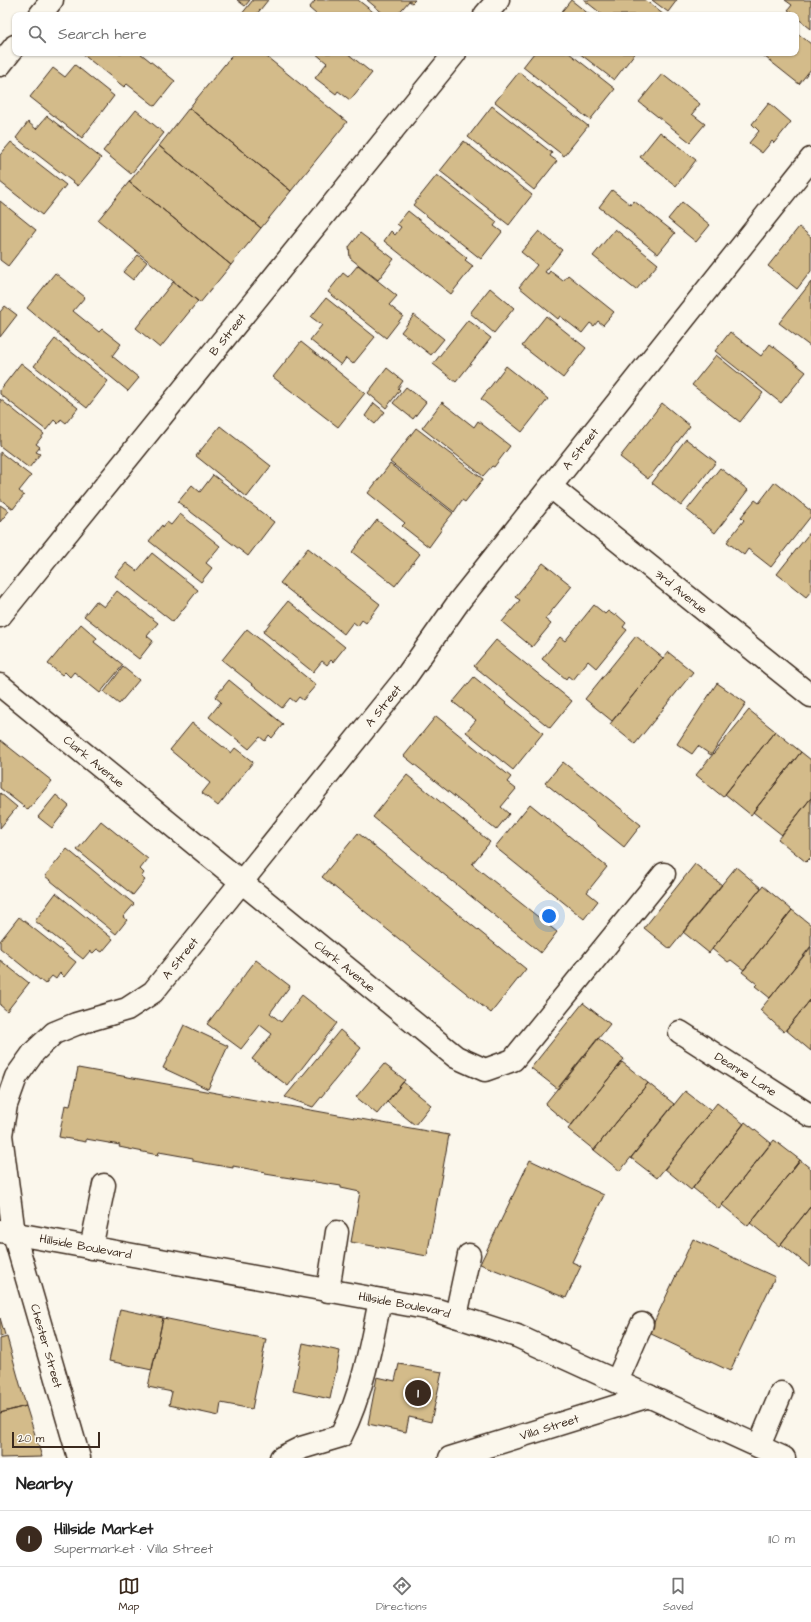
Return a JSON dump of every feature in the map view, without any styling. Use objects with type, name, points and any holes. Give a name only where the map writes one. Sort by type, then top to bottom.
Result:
[{"type":"street","points":[[42,12],[52,0]]},
{"type":"street","points":[[488,12],[498,0]]},
{"type":"street","points":[[0,65],[12,50]]},
{"type":"street","name":"B Street","points":[[0,616],[453,56]]},
{"type":"street","name":"A Street","points":[[7,1233],[1,1136],[6,1105],[16,1076],[34,1052],[54,1034],[76,1024],[127,1009],[153,992],[403,681],[460,600],[809,166]]},
{"type":"street","name":"3rd Avenue","points":[[551,487],[811,696]]},
{"type":"street","name":"Clark Avenue","points":[[0,685],[456,1057],[486,1070],[513,1060],[664,874]]},
{"type":"street","name":"Deanne Lane","points":[[680,1032],[811,1116]]},
{"type":"street","points":[[91,1248],[104,1185]]},
{"type":"street","points":[[328,1291],[337,1232]]},
{"type":"street","name":"Hillside Boulevard","points":[[7,1233],[437,1310],[517,1336],[784,1458]]},
{"type":"street","name":"Chester Street","points":[[7,1233],[79,1458]]},
{"type":"street","points":[[456,1316],[468,1255]]},
{"type":"street","points":[[281,1458],[301,1448],[341,1436],[347,1424],[370,1352],[380,1300]]},
{"type":"street","points":[[617,1381],[642,1324]]},
{"type":"street","points":[[758,1446],[781,1393]]},
{"type":"street","name":"Villa Street","points":[[450,1458],[649,1396]]},
{"type":"building","points":[[237,0],[250,0],[245,6]]},
{"type":"building","points":[[253,0],[268,0],[258,12],[243,12]]},
{"type":"building","points":[[313,0],[358,0],[373,12],[314,12],[309,8],[315,1]]},
{"type":"building","points":[[367,0],[415,0],[412,3],[409,1],[400,12],[381,12]]},
{"type":"building","points":[[571,0],[586,12],[561,12]]},
{"type":"building","points":[[584,0],[645,0],[660,12],[599,12]]},
{"type":"building","points":[[652,0],[677,0],[668,12]]},
{"type":"building","points":[[785,0],[811,0],[811,29],[799,19],[799,12],[791,12],[788,10],[792,5]]},
{"type":"building","points":[[799,34],[811,44],[811,69],[799,84],[764,56],[799,56]]},
{"type":"building","points":[[85,56],[144,56],[175,81],[155,106],[127,84],[124,87]]},
{"type":"building","points":[[232,56],[266,56],[347,122],[291,191],[189,108]]},
{"type":"building","points":[[319,56],[351,56],[372,73],[350,100],[338,91],[336,94],[315,78],[327,63]]},
{"type":"building","points":[[532,56],[573,56],[615,89],[590,120],[523,67]]},
{"type":"building","points":[[583,56],[633,56],[614,80]]},
{"type":"building","points":[[75,65],[114,96],[82,138],[30,97],[53,68],[65,77]]},
{"type":"building","points":[[519,72],[588,126],[564,156],[495,102]]},
{"type":"building","points":[[662,74],[700,104],[692,114],[705,124],[690,142],[639,102]]},
{"type":"building","points":[[769,103],[791,122],[774,143],[772,141],[762,153],[749,143],[759,131],[752,124]]},
{"type":"building","points":[[492,106],[552,153],[550,156],[557,161],[534,190],[468,137]]},
{"type":"building","points":[[189,108],[291,191],[261,228],[159,146]]},
{"type":"building","points":[[136,110],[164,133],[131,174],[103,151]]},
{"type":"building","points":[[47,116],[101,158],[78,186],[16,138],[28,122],[36,129]]},
{"type":"building","points":[[660,132],[696,160],[676,186],[640,157]]},
{"type":"building","points":[[464,141],[532,195],[509,225],[440,171]]},
{"type":"building","points":[[11,142],[66,185],[42,215],[0,182],[0,155]]},
{"type":"building","points":[[159,146],[261,228],[231,265],[129,182]]},
{"type":"building","points":[[437,175],[497,222],[494,226],[502,232],[481,259],[413,205]]},
{"type":"building","points":[[129,182],[231,265],[200,303],[98,220]]},
{"type":"building","points":[[612,190],[631,205],[634,201],[675,233],[658,254],[599,207]]},
{"type":"building","points":[[0,201],[36,230],[8,266],[0,260]]},
{"type":"building","points":[[682,202],[710,225],[696,242],[668,219]]},
{"type":"building","points":[[408,211],[467,258],[465,260],[473,266],[451,294],[384,241],[391,231],[395,235],[401,227],[397,224]]},
{"type":"building","points":[[799,227],[811,237],[811,271],[797,289],[768,266]]},
{"type":"building","points":[[615,229],[658,264],[636,290],[593,256]]},
{"type":"building","points":[[539,231],[562,250],[545,272],[548,274],[550,271],[563,281],[568,275],[614,312],[603,325],[598,321],[594,326],[590,323],[582,333],[560,316],[558,319],[519,287],[537,265],[521,252]]},
{"type":"building","points":[[360,233],[394,259],[378,280],[350,258],[349,247]]},
{"type":"building","points":[[138,255],[147,262],[133,280],[123,272]]},
{"type":"building","points":[[358,265],[397,296],[389,305],[403,316],[386,338],[328,292],[343,273],[348,277]]},
{"type":"building","points":[[55,273],[85,297],[73,311],[99,332],[102,329],[121,344],[112,356],[139,378],[128,391],[27,308]]},
{"type":"building","points":[[173,282],[198,301],[160,348],[136,328]]},
{"type":"building","points":[[811,282],[811,347],[779,323]]},
{"type":"building","points":[[490,288],[514,308],[494,333],[470,313]]},
{"type":"building","points":[[326,298],[375,337],[353,364],[346,358],[341,365],[310,340],[322,325],[311,317]]},
{"type":"building","points":[[5,306],[17,315],[0,337],[0,312]]},
{"type":"building","points":[[414,315],[444,339],[431,355],[401,332]]},
{"type":"building","points":[[546,316],[586,348],[563,378],[522,346]]},
{"type":"building","points":[[468,320],[491,338],[456,382],[433,364]]},
{"type":"building","points":[[730,332],[761,356],[770,344],[806,372],[781,403],[715,351]]},
{"type":"building","points":[[55,339],[108,381],[87,408],[34,366]]},
{"type":"building","points":[[301,342],[365,393],[338,427],[273,377]]},
{"type":"building","points":[[716,355],[763,393],[740,422],[692,385]]},
{"type":"building","points":[[21,363],[78,408],[66,423],[61,419],[58,424],[54,420],[46,430],[0,394],[0,390]]},
{"type":"building","points":[[506,366],[548,399],[522,432],[481,399]]},
{"type":"building","points":[[387,368],[403,381],[398,388],[400,390],[386,408],[368,393]]},
{"type":"building","points":[[406,387],[426,402],[413,419],[393,403]]},
{"type":"building","points":[[0,399],[44,434],[36,444],[40,447],[36,452],[40,454],[29,468],[0,446]]},
{"type":"building","points":[[442,402],[474,427],[478,421],[510,446],[494,467],[492,466],[483,476],[422,428]]},
{"type":"building","points":[[374,403],[385,412],[375,424],[365,416]]},
{"type":"building","points":[[662,403],[690,426],[648,479],[620,457]]},
{"type":"building","points":[[220,426],[271,466],[247,497],[196,456]]},
{"type":"building","points":[[416,428],[483,479],[465,502],[462,500],[454,512],[390,462]]},
{"type":"building","points":[[686,439],[716,462],[681,506],[652,483]]},
{"type":"building","points":[[0,452],[31,476],[19,491],[24,495],[13,509],[0,499]]},
{"type":"building","points":[[390,464],[453,513],[429,547],[402,526],[405,523],[368,493]]},
{"type":"building","points":[[720,468],[748,490],[715,533],[687,510]]},
{"type":"building","points":[[213,475],[274,522],[248,556],[178,502],[192,485],[200,492]]},
{"type":"building","points":[[775,482],[811,511],[811,516],[771,567],[748,549],[744,555],[727,542],[744,520],[741,517],[755,500],[759,503]]},
{"type":"building","points":[[0,505],[9,511],[0,522]]},
{"type":"building","points":[[180,514],[220,546],[206,563],[212,568],[201,582],[149,541],[162,525],[163,527],[167,522],[171,525]]},
{"type":"building","points":[[377,520],[420,554],[395,586],[352,552]]},
{"type":"building","points":[[811,531],[811,591],[806,597],[777,574]]},
{"type":"building","points":[[308,548],[380,604],[366,623],[362,620],[358,626],[353,622],[344,634],[280,583]]},
{"type":"building","points":[[152,553],[198,590],[173,622],[115,576],[126,563],[137,571]]},
{"type":"building","points":[[543,563],[572,586],[545,619],[551,624],[532,647],[502,622],[520,600],[515,597]]},
{"type":"building","points":[[117,591],[158,623],[147,636],[153,641],[139,659],[84,616],[96,601],[104,607]]},
{"type":"building","points":[[288,601],[345,647],[333,662],[331,660],[327,665],[322,661],[313,672],[263,632]]},
{"type":"building","points":[[594,605],[605,614],[608,611],[615,616],[616,614],[626,623],[623,627],[627,630],[596,668],[588,661],[573,680],[568,676],[566,679],[542,659],[560,637],[565,641]]},
{"type":"building","points":[[81,624],[97,638],[94,642],[123,665],[100,693],[74,672],[70,677],[65,672],[62,675],[48,664]]},
{"type":"building","points":[[247,629],[316,685],[303,700],[299,697],[295,702],[290,698],[282,708],[222,660]]},
{"type":"building","points":[[636,636],[663,658],[612,721],[585,699]]},
{"type":"building","points":[[496,640],[572,701],[550,728],[474,666]]},
{"type":"building","points":[[668,652],[693,672],[635,744],[610,724]]},
{"type":"building","points":[[123,667],[139,680],[119,704],[104,692]]},
{"type":"building","points":[[474,677],[543,733],[513,770],[466,732],[476,720],[453,702]]},
{"type":"building","points":[[229,680],[283,724],[272,738],[269,735],[265,741],[260,737],[249,749],[209,717],[221,702],[215,697]]},
{"type":"building","points":[[717,683],[746,703],[711,755],[698,746],[692,754],[677,744]]},
{"type":"building","points":[[749,710],[775,731],[723,797],[696,775]]},
{"type":"building","points":[[436,716],[511,777],[507,782],[516,789],[501,807],[509,814],[496,830],[404,756]]},
{"type":"building","points":[[192,723],[231,753],[235,748],[253,762],[218,806],[202,793],[210,783],[170,750]]},
{"type":"building","points":[[775,731],[801,752],[751,815],[725,794]]},
{"type":"building","points":[[0,740],[52,781],[28,810],[0,788]]},
{"type":"building","points":[[801,752],[811,760],[811,798],[782,835],[753,812]]},
{"type":"building","points":[[563,762],[641,825],[624,847],[545,783]]},
{"type":"building","points":[[407,775],[490,842],[472,864],[557,932],[541,953],[373,817]]},
{"type":"building","points":[[0,793],[17,807],[0,828]]},
{"type":"building","points":[[56,795],[69,806],[52,828],[38,817]]},
{"type":"building","points":[[811,798],[811,857],[806,862],[778,839]]},
{"type":"building","points":[[530,804],[607,867],[587,892],[598,901],[584,919],[495,847]]},
{"type":"building","points":[[101,821],[148,859],[140,869],[144,873],[141,877],[145,880],[133,895],[77,850]]},
{"type":"building","points":[[358,833],[526,969],[491,1013],[322,877]]},
{"type":"building","points":[[67,849],[134,904],[123,917],[127,920],[116,934],[45,876]]},
{"type":"building","points":[[695,864],[722,885],[670,949],[644,928]]},
{"type":"building","points":[[736,867],[761,888],[709,953],[683,932]]},
{"type":"building","points":[[763,886],[792,910],[744,970],[731,960],[728,962],[712,949]]},
{"type":"building","points":[[56,893],[113,939],[102,952],[97,949],[93,953],[90,951],[83,959],[35,921]]},
{"type":"building","points":[[792,910],[811,925],[811,946],[770,998],[755,986],[757,984],[742,972]]},
{"type":"building","points":[[19,917],[76,962],[64,977],[60,973],[56,979],[52,976],[45,984],[0,948],[0,941]]},
{"type":"building","points":[[811,947],[811,999],[784,1032],[760,1010]]},
{"type":"building","points":[[0,960],[29,983],[7,1011],[0,1005]]},
{"type":"building","points":[[256,960],[290,986],[270,1013],[281,1022],[302,995],[337,1023],[288,1086],[252,1059],[272,1034],[260,1025],[241,1049],[207,1024]]},
{"type":"building","points":[[811,999],[811,1051],[786,1030]]},
{"type":"building","points":[[583,1003],[610,1024],[558,1089],[531,1068]]},
{"type":"building","points":[[184,1025],[228,1046],[208,1089],[163,1068]]},
{"type":"building","points":[[340,1030],[361,1048],[313,1107],[285,1097]]},
{"type":"building","points":[[598,1038],[624,1059],[571,1126],[545,1104]]},
{"type":"building","points":[[622,1062],[648,1083],[594,1150],[568,1129]]},
{"type":"building","points":[[384,1064],[405,1080],[377,1114],[356,1097]]},
{"type":"building","points":[[78,1068],[449,1135],[427,1256],[351,1242],[360,1192],[341,1188],[341,1186],[265,1174],[265,1172],[233,1166],[233,1168],[193,1161],[193,1158],[159,1152],[158,1155],[119,1147],[120,1145],[86,1139],[86,1142],[59,1137],[65,1105],[70,1106]]},
{"type":"building","points":[[403,1082],[431,1105],[415,1125],[387,1102]]},
{"type":"building","points":[[648,1083],[674,1104],[620,1171],[594,1150]]},
{"type":"building","points":[[685,1091],[711,1111],[657,1178],[631,1158]]},
{"type":"building","points":[[717,1103],[744,1124],[691,1190],[665,1169]]},
{"type":"building","points":[[745,1122],[771,1143],[719,1209],[693,1188]]},
{"type":"building","points":[[774,1140],[800,1160],[748,1226],[722,1205]]},
{"type":"building","points":[[530,1160],[604,1195],[572,1262],[581,1266],[566,1298],[480,1264]]},
{"type":"building","points":[[800,1160],[811,1169],[811,1206],[779,1246],[750,1223]]},
{"type":"building","points":[[811,1206],[811,1266],[810,1267],[781,1244]]},
{"type":"building","points":[[693,1239],[775,1277],[730,1371],[649,1333]]},
{"type":"building","points":[[120,1309],[163,1318],[152,1370],[109,1361]]},
{"type":"building","points":[[0,1318],[5,1335],[0,1337]]},
{"type":"building","points":[[163,1318],[266,1339],[252,1409],[221,1403],[219,1416],[169,1405],[172,1392],[148,1387]]},
{"type":"building","points":[[7,1337],[26,1406],[0,1413],[0,1339]]},
{"type":"building","points":[[303,1343],[340,1351],[330,1399],[293,1391]]},
{"type":"building","points":[[399,1364],[442,1372],[431,1422],[409,1417],[406,1432],[368,1424],[377,1377],[395,1381]]},
{"type":"building","points":[[26,1406],[42,1457],[0,1458],[0,1413]]},
{"type":"place","name":"Hillside Market","points":[[418,1393]]}]
